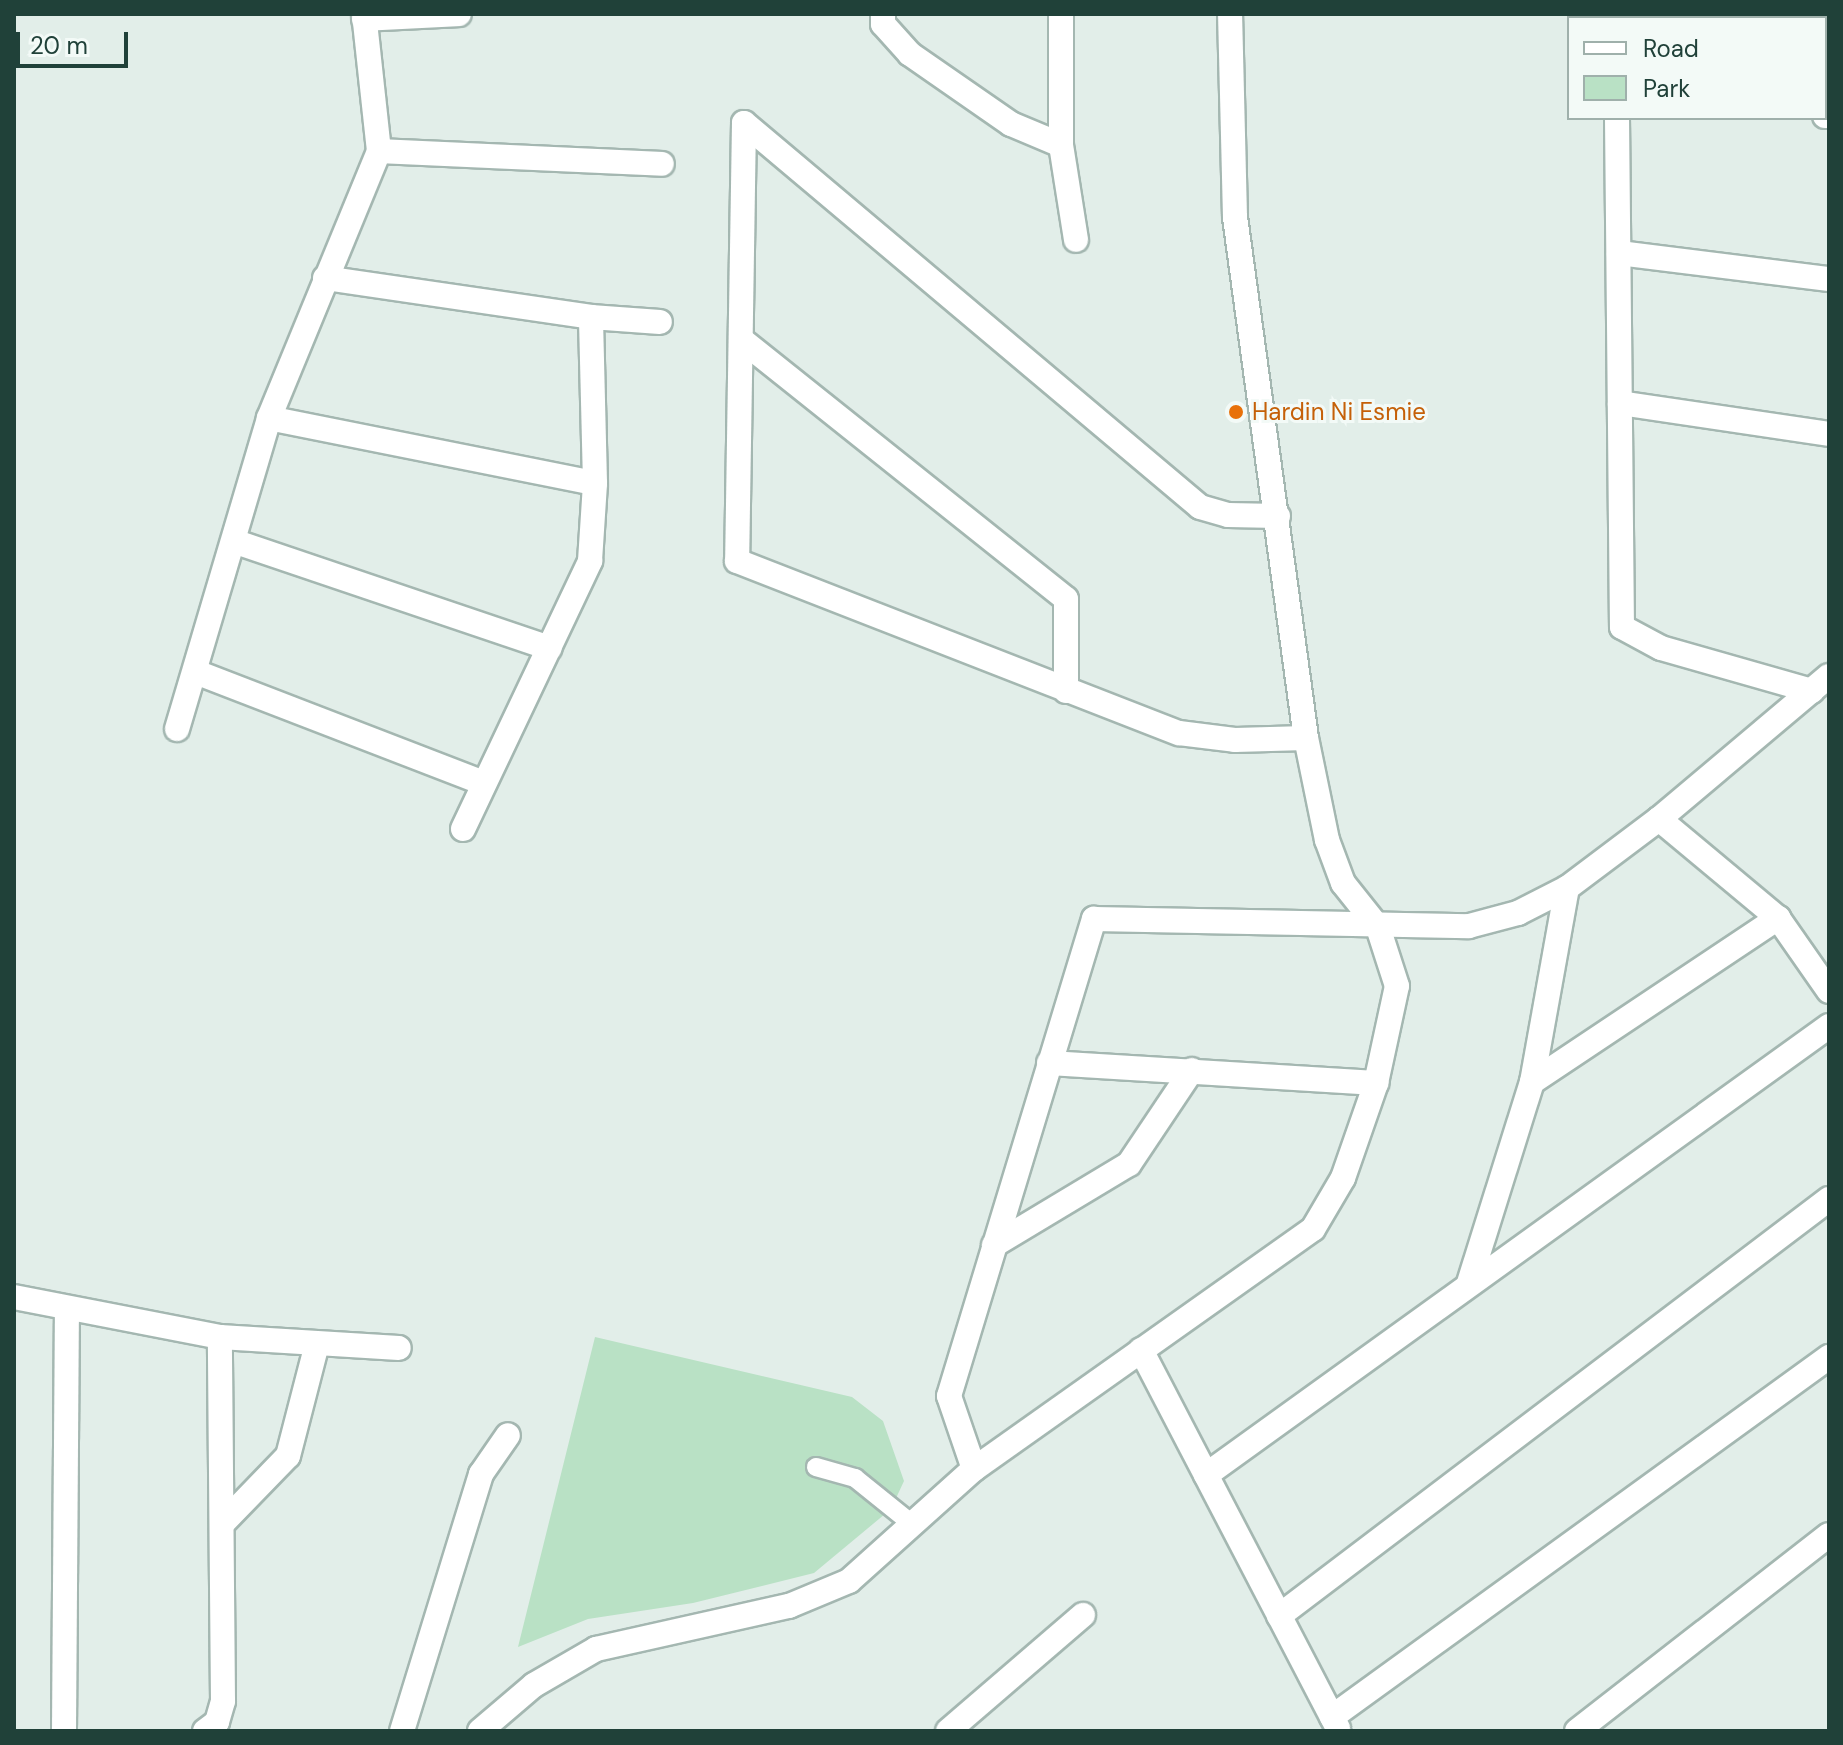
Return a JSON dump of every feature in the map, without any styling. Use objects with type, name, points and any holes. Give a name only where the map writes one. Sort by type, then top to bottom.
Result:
[{"type":"street","points":[[177,729],[236,542],[269,418],[379,151],[364,16],[459,14]]},
{"type":"street","points":[[883,14],[883,24],[910,54],[1011,124],[1061,145]]},
{"type":"street","points":[[1061,14],[1061,145],[1076,240]]},
{"type":"street","points":[[480,1731],[534,1685],[596,1649],[789,1606],[849,1581],[974,1469],[1313,1229],[1343,1178],[1376,1083],[1397,986],[1378,927],[1343,883],[1327,840],[1306,738],[1235,217],[1230,14]]},
{"type":"street","points":[[1617,120],[1622,627],[1661,648],[1821,683]]},
{"type":"street","points":[[1278,516],[1228,515],[1200,507],[744,123],[743,341],[737,561],[1179,733],[1235,740],[1306,738]]},
{"type":"street","points":[[379,151],[662,164]]},
{"type":"street","points":[[1619,253],[1829,279]]},
{"type":"street","points":[[325,278],[591,317],[660,322]]},
{"type":"street","points":[[463,829],[590,561],[595,483],[591,317]]},
{"type":"street","points":[[743,341],[1066,599],[1066,691]]},
{"type":"street","points":[[1620,403],[1829,434]]},
{"type":"street","points":[[269,418],[595,483]]},
{"type":"street","points":[[236,542],[550,648]]},
{"type":"street","points":[[196,672],[483,783]]},
{"type":"street","points":[[974,1469],[949,1396],[1094,919],[1378,927],[1469,926],[1518,913],[1567,888],[1659,819],[1821,683]]},
{"type":"street","points":[[1659,819],[1778,918],[1829,991]]},
{"type":"street","points":[[1469,1283],[1532,1082],[1567,888]]},
{"type":"street","points":[[1532,1082],[1778,918]]},
{"type":"street","points":[[1206,1475],[1829,1026]]},
{"type":"street","points":[[1049,1063],[1376,1083]]},
{"type":"street","points":[[994,1245],[1129,1164],[1192,1070]]},
{"type":"street","points":[[1279,1616],[1829,1199]]},
{"type":"street","points":[[14,1297],[67,1311],[220,1337],[399,1348]]},
{"type":"street","points":[[64,1731],[67,1311]]},
{"type":"street","points":[[205,1731],[217,1722],[223,1701],[220,1337]]},
{"type":"street","points":[[223,1523],[288,1456],[317,1344]]},
{"type":"street","points":[[1141,1350],[1335,1724],[1829,1357]]},
{"type":"street","points":[[402,1731],[481,1474],[508,1435]]},
{"type":"street","points":[[1577,1731],[1829,1535]]},
{"type":"street","points":[[948,1731],[1083,1615]]},
{"type":"lane","points":[[816,1467],[855,1478],[912,1524]]},
{"type":"green space","points":[[595,1337],[852,1397],[883,1421],[904,1481],[891,1509],[814,1573],[693,1603],[588,1619],[518,1647]]},
{"type":"place","name":"Hardin Ni Esmie","points":[[1236,412]]}]
